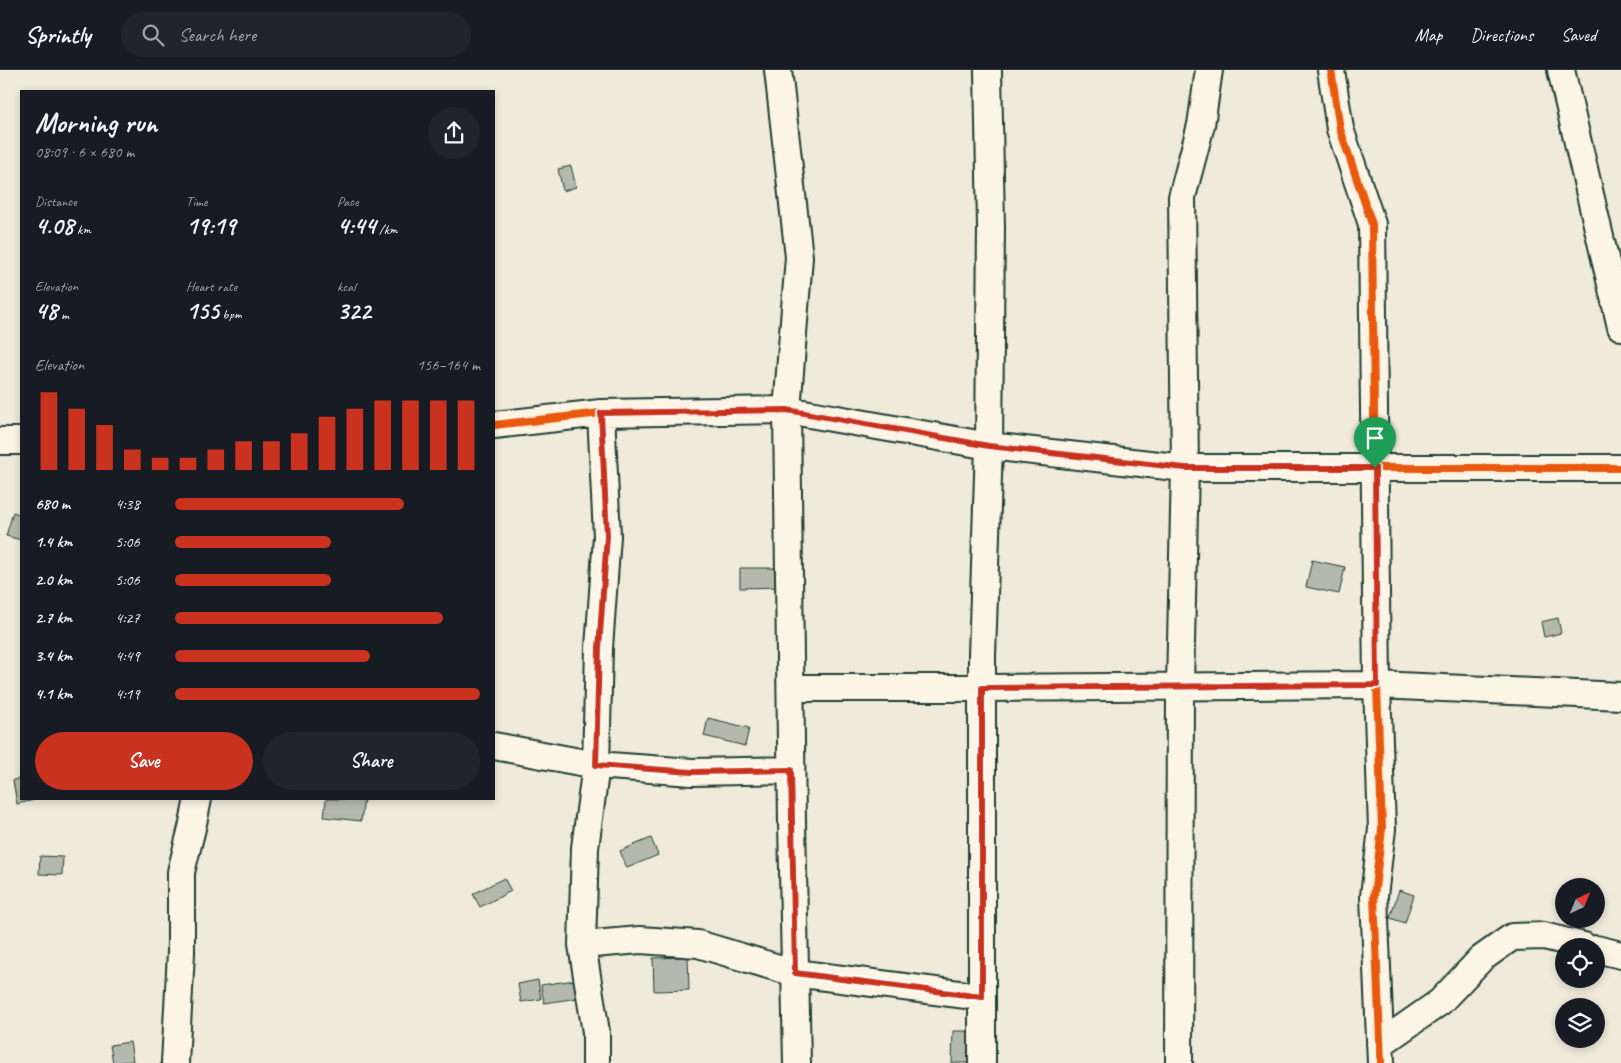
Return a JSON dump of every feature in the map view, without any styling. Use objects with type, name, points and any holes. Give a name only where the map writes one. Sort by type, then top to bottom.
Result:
[{"type":"street","points":[[778,70],[799,257],[787,410],[791,770],[797,1063]]},
{"type":"street","points":[[982,1063],[982,688],[989,446],[991,227],[988,70]]},
{"type":"street","points":[[1179,1063],[1180,686],[1185,468],[1182,197],[1201,124],[1208,70]]},
{"type":"street","points":[[1331,70],[1340,129],[1361,186],[1372,224],[1377,685],[1382,829],[1374,896],[1380,1054]]},
{"type":"street","points":[[1559,70],[1621,328]]},
{"type":"street","points":[[495,425],[601,413],[787,410],[989,446],[1185,468],[1621,468]]},
{"type":"street","points":[[596,1063],[596,1032],[582,945],[585,848],[596,765],[599,648],[607,536],[601,413]]},
{"type":"street","points":[[0,441],[20,441]]},
{"type":"street","points":[[791,688],[1377,685],[1621,696]]},
{"type":"street","points":[[495,746],[596,765],[692,772],[791,770]]},
{"type":"street","points":[[175,1063],[181,953],[181,872],[198,800]]},
{"type":"street","points":[[1380,1054],[1440,1002],[1481,959],[1512,937],[1544,936],[1555,939]]},
{"type":"street","points":[[582,945],[640,940],[698,944],[795,973],[982,997]]},
{"type":"street","points":[[1605,952],[1621,956]]},
{"type":"building","points":[[571,166],[576,187],[563,191],[558,169]]},
{"type":"building","points":[[13,512],[20,515],[20,540],[6,536]]},
{"type":"building","points":[[1312,560],[1345,567],[1339,594],[1306,587]]},
{"type":"building","points":[[740,568],[781,568],[781,587],[740,588]]},
{"type":"building","points":[[1558,618],[1561,633],[1544,637],[1541,622]]},
{"type":"building","points":[[708,718],[749,728],[745,746],[704,736]]},
{"type":"building","points":[[20,778],[20,800],[34,800],[17,804],[13,780]]},
{"type":"building","points":[[326,800],[364,800],[361,821],[324,817]]},
{"type":"building","points":[[651,838],[658,855],[627,868],[620,851]]},
{"type":"building","points":[[40,856],[63,857],[62,875],[39,874]]},
{"type":"building","points":[[504,878],[511,891],[480,907],[473,894]]},
{"type":"building","points":[[1399,890],[1414,895],[1405,923],[1390,918]]},
{"type":"building","points":[[688,957],[689,990],[654,991],[653,958]]},
{"type":"building","points":[[538,980],[541,999],[521,1002],[518,984]]},
{"type":"building","points":[[575,980],[578,998],[544,1003],[541,985]]},
{"type":"building","points":[[953,1031],[969,1031],[969,1063],[952,1063]]},
{"type":"building","points":[[130,1042],[133,1061],[113,1063],[110,1045]]},
{"type":"cycle path","points":[[1331,70],[1340,129],[1372,224],[1377,685],[1382,829],[1374,896],[1381,1063]]},
{"type":"cycle path","points":[[495,425],[601,413],[787,410],[989,446],[1185,468],[1621,468]]},
{"type":"route","points":[[787,410],[989,446],[1185,468],[1375,468],[1377,685],[982,688],[982,997],[795,973],[791,770],[692,772],[596,765],[599,648],[607,536],[601,413],[787,410]]}]
